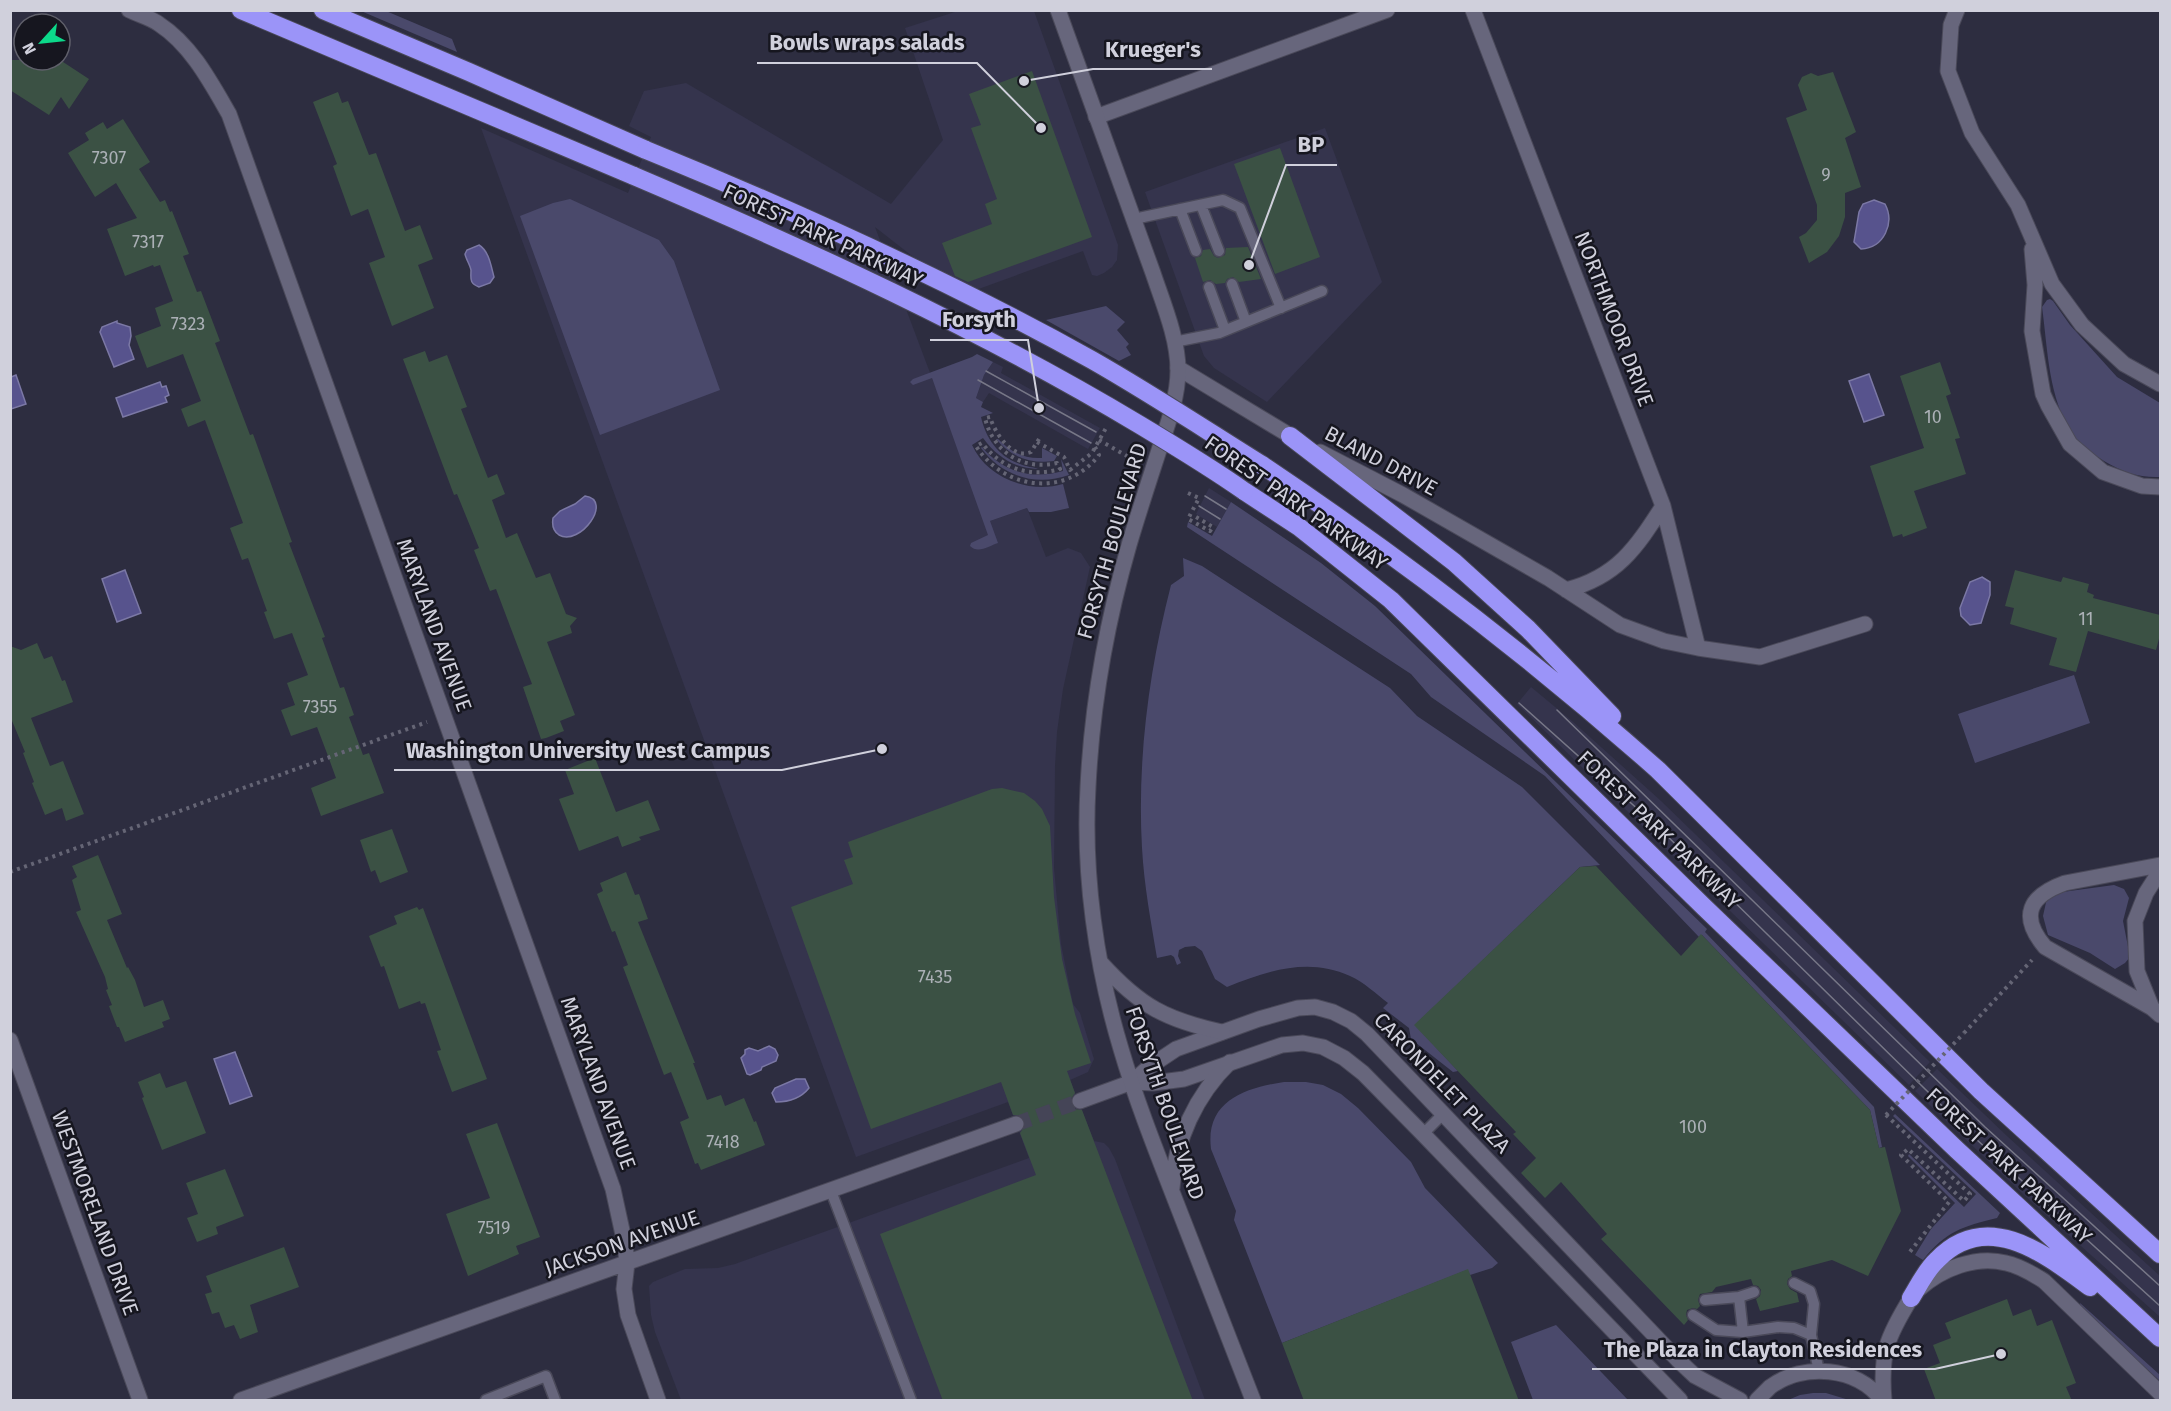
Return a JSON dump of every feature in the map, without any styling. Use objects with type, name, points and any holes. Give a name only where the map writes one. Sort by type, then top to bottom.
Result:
[{"type":"highway","name":"FOREST PARK PARKWAY","points":[[241,10],[816,255],[958,323],[1070,383],[1244,490],[1344,561],[1398,607],[1704,907],[1957,1150],[2159,1336]]},
{"type":"highway","name":"FOREST PARK PARKWAY","points":[[323,10],[818,222],[975,298],[1094,361],[1262,465],[1387,551],[1490,628],[1658,770],[1981,1090],[2160,1254]]},
{"type":"highway","points":[[1290,436],[1454,562],[1528,629],[1595,698],[1658,770]]},
{"type":"highway","points":[[1911,1298],[1936,1260],[1957,1243],[1978,1236],[2001,1236],[2029,1246],[2055,1261],[2159,1336]]},
{"type":"street","name":"MARYLAND AVENUE","points":[[129,10],[159,24],[186,48],[209,79],[228,114],[614,1189],[627,1263],[624,1289],[628,1315],[658,1401]]},
{"type":"street","name":"FORSYTH BOULEVARD","points":[[1058,10],[1165,308],[1178,368],[1168,423],[1132,536],[1108,625],[1093,723],[1088,791],[1093,915],[1110,1009],[1132,1082],[1253,1401]]},
{"type":"street","points":[[1096,117],[1388,10]]},
{"type":"street","name":"NORTHMOOR DRIVE","points":[[1473,10],[1663,506],[1698,648]]},
{"type":"street","points":[[1957,10],[1951,25],[1948,71],[1972,133],[2018,205],[2052,284],[2082,325],[2124,364],[2160,384]]},
{"type":"street","points":[[2032,238],[2035,285],[2032,331],[2043,394],[2070,444],[2103,472],[2142,486],[2160,487]]},
{"type":"street","name":"BLAND DRIVE","points":[[1178,368],[1290,436],[1403,495],[1566,590],[1620,625],[1664,641],[1760,657],[1865,624]]},
{"type":"street","points":[[1566,590],[1587,585],[1611,571],[1639,543],[1663,506]]},
{"type":"street","points":[[2156,1012],[2045,947],[2031,926],[2030,914],[2039,895],[2065,883],[2160,865]]},
{"type":"street","points":[[2156,1012],[2137,971],[2135,921],[2146,893],[2160,871]]},
{"type":"street","points":[[1101,963],[1134,996],[1154,1010],[1186,1024],[1222,1032]]},
{"type":"street","name":"CARONDELET PLAZA","points":[[1132,1082],[1149,1067],[1176,1049],[1280,1011],[1315,1007],[1334,1012],[1351,1021],[1367,1034],[1678,1360],[1695,1376],[1740,1401]]},
{"type":"street","name":"WESTMORELAND DRIVE","points":[[10,1040],[140,1401]]},
{"type":"street","points":[[1080,1101],[1132,1082],[1184,1079],[1282,1045],[1303,1043],[1323,1047],[1344,1058],[1363,1073],[1680,1401]]},
{"type":"street","points":[[1172,1191],[1173,1172],[1178,1152],[1193,1110],[1211,1082],[1230,1062]]},
{"type":"street","name":"JACKSON AVENUE","points":[[241,1401],[1016,1124]]},
{"type":"street","points":[[1883,1401],[1885,1348],[1894,1326],[1911,1298],[1928,1281],[1942,1272],[1962,1265],[1986,1261],[2006,1262],[2044,1281],[2160,1392]]},
{"type":"street","points":[[1757,1401],[1770,1387],[1794,1375],[1819,1371],[1842,1374],[1861,1382],[1875,1391],[1883,1401]]},
{"type":"lane","points":[[1134,219],[1223,200],[1240,208],[1281,308]]},
{"type":"lane","points":[[1201,205],[1219,251]]},
{"type":"lane","points":[[1180,209],[1196,251]]},
{"type":"lane","points":[[1232,284],[1246,322]]},
{"type":"lane","points":[[1209,287],[1225,330]]},
{"type":"lane","points":[[1174,342],[1225,330],[1322,291]]},
{"type":"lane","points":[[1423,1134],[1444,1113]]},
{"type":"lane","points":[[831,1191],[910,1401]]},
{"type":"lane","points":[[1794,1283],[1809,1290],[1814,1304],[1811,1335],[1819,1371]]},
{"type":"lane","points":[[1705,1300],[1739,1297],[1754,1292]]},
{"type":"lane","points":[[1739,1297],[1743,1332]]},
{"type":"lane","points":[[1693,1315],[1716,1330],[1743,1332],[1778,1327],[1794,1328],[1811,1335]]},
{"type":"lane","points":[[486,1401],[546,1376],[555,1401]]},
{"type":"path","points":[[1057,463],[1028,464],[1007,455],[992,438],[985,418],[990,417],[999,437],[1017,451],[1029,453],[1038,441],[1061,455],[1070,470],[1092,453],[1107,425]]},
{"type":"path","points":[[1099,440],[1127,456]]},
{"type":"path","points":[[1057,463],[1060,469],[1054,471],[1018,470],[994,456],[982,443],[976,446],[1001,472],[1018,480],[1038,484],[1067,480],[1082,472],[1099,455],[1095,447]]},
{"type":"path","points":[[1057,463],[1061,455]]},
{"type":"path","points":[[1196,517],[1213,526],[1210,531],[1188,519],[1202,492]]},
{"type":"path","points":[[1188,493],[1199,498]]},
{"type":"path","points":[[10,872],[444,716]]},
{"type":"path","points":[[1909,1253],[1949,1202],[1901,1155],[1908,1149],[1964,1201],[1970,1194],[1886,1115],[2032,960]]},
{"type":"shaded area","points":[[361,11],[386,11],[452,39],[457,52]]},
{"type":"shaded area","points":[[958,11],[1034,11],[1118,245],[1117,260],[1104,273],[1097,276],[1092,275],[1083,251],[962,295],[875,227],[932,378],[990,521],[1027,508],[1046,557],[1068,548],[1081,553],[1090,567],[1063,689],[1055,766],[1054,868],[1061,944],[1073,1004],[1080,1013],[1094,1059],[1088,1072],[1070,1080],[1094,1141],[1104,1143],[1115,1159],[1205,1400],[681,1400],[655,1332],[649,1286],[653,1282],[685,1269],[718,1268],[735,1264],[1029,1158],[1008,1102],[856,1157],[481,128],[628,193],[651,137],[629,126],[644,91],[686,83],[891,204],[943,140],[905,28]]},
{"type":"shaded area","points":[[1325,128],[1382,282],[1267,402],[1214,368],[1204,356],[1145,192]]},
{"type":"shaded area","points":[[570,199],[659,240],[674,261],[720,390],[600,435],[520,216]]},
{"type":"shaded area","points":[[1874,200],[1885,204],[1888,211],[1888,226],[1876,244],[1861,249],[1854,242],[1859,212],[1863,204]]},
{"type":"shaded area","points":[[479,245],[487,255],[494,277],[490,283],[479,287],[471,280],[471,270],[465,254],[467,250]]},
{"type":"shaded area","points":[[2050,299],[2117,377],[2160,403],[2160,477],[2131,474],[2118,468],[2087,450],[2073,435],[2058,405],[2050,373],[2042,307]]},
{"type":"shaded area","points":[[1106,306],[1125,322],[1117,330],[1129,344],[1126,347],[1131,355],[1119,361],[1046,320]]},
{"type":"shaded area","points":[[117,321],[117,323],[130,327],[129,345],[134,359],[114,367],[100,332],[102,327]]},
{"type":"shaded area","points":[[977,354],[993,362],[984,375],[976,398],[983,402],[981,407],[993,413],[981,417],[986,433],[994,446],[1006,457],[1022,465],[1038,469],[1014,464],[994,451],[983,438],[972,445],[979,457],[998,474],[1010,481],[1037,487],[1063,484],[1069,508],[1051,512],[1029,512],[1027,508],[990,521],[998,543],[980,549],[970,546],[971,543],[988,535],[932,378],[913,385],[910,382]]},
{"type":"shaded area","points":[[993,362],[1003,367],[1001,373],[1100,428],[1088,449],[989,393],[983,402],[976,398],[984,375]]},
{"type":"shaded area","points":[[1869,374],[1884,415],[1864,422],[1849,381]]},
{"type":"shaded area","points":[[16,375],[26,404],[11,409],[11,377]]},
{"type":"shaded area","points":[[160,382],[162,387],[166,386],[169,395],[165,397],[167,402],[123,417],[116,398]]},
{"type":"shaded area","points":[[996,439],[1024,456],[1042,458],[1042,448],[1057,456],[1054,461],[1029,460],[1015,455]]},
{"type":"shaded area","points":[[982,447],[999,463],[1029,474],[1040,475],[1063,471],[1061,459],[1069,475],[1044,480],[1020,476],[999,466],[989,458]]},
{"type":"shaded area","points":[[1209,488],[1231,502],[1217,527],[1196,514]]},
{"type":"shaded area","points":[[585,496],[593,499],[596,505],[591,522],[576,535],[567,537],[559,535],[553,527],[553,518],[560,511]]},
{"type":"shaded area","points":[[1231,502],[1321,563],[1375,606],[1707,929],[1705,932],[1874,1107],[1882,1147],[1879,1148],[1870,1110],[1702,935],[1699,937],[1545,776],[1431,697],[1411,674],[1187,527],[1188,522],[1212,536]]},
{"type":"shaded area","points":[[1183,558],[1202,566],[1390,688],[1417,716],[1522,787],[1600,865],[1580,867],[1415,1025],[1458,1071],[1453,1072],[1411,1039],[1409,1028],[1383,1008],[1388,1003],[1350,976],[1319,967],[1288,968],[1272,971],[1227,987],[1215,979],[1202,951],[1195,946],[1179,950],[1178,956],[1181,963],[1177,965],[1171,955],[1157,958],[1142,848],[1143,749],[1156,650],[1171,585],[1184,576]]},
{"type":"shaded area","points":[[125,570],[141,613],[117,622],[102,579]]},
{"type":"shaded area","points":[[1982,577],[1990,582],[1990,595],[1981,623],[1970,625],[1961,616],[1960,608],[1970,582]]},
{"type":"shaded area","points":[[2074,675],[2090,723],[1975,763],[1958,714]]},
{"type":"shaded area","points":[[1531,687],[1660,800],[1930,1062],[1909,1085],[1517,704]]},
{"type":"shaded area","points":[[2114,885],[2124,889],[2129,898],[2123,921],[2130,957],[2115,969],[2090,953],[2048,935],[2043,916],[2047,898],[2055,893]]},
{"type":"shaded area","points":[[769,1046],[775,1049],[778,1055],[776,1061],[750,1075],[747,1074],[741,1058],[745,1050],[749,1048],[758,1051]]},
{"type":"shaded area","points":[[235,1052],[252,1096],[230,1104],[214,1059]]},
{"type":"shaded area","points":[[1937,1069],[2160,1276],[2160,1317],[2023,1194],[1915,1091]]},
{"type":"shaded area","points":[[796,1079],[805,1079],[809,1088],[794,1099],[776,1102],[772,1093],[775,1088]]},
{"type":"shaded area","points":[[1284,1082],[1323,1085],[1341,1094],[1358,1108],[1411,1162],[1425,1188],[1498,1263],[1492,1268],[1470,1275],[1467,1270],[1282,1343],[1234,1220],[1236,1211],[1211,1149],[1211,1133],[1214,1119],[1221,1108],[1231,1100],[1255,1088]]},
{"type":"shaded area","points":[[1895,1114],[2000,1213],[1997,1218],[1964,1227],[1955,1232],[1931,1250],[1923,1260],[1915,1255],[1931,1229],[1955,1203],[1908,1156],[1909,1154],[1964,1207],[1976,1194],[1893,1116]]},
{"type":"shaded area","points":[[2080,1303],[2160,1375],[2160,1381],[2081,1309]]},
{"type":"shaded area","points":[[1556,1325],[1628,1400],[1533,1400],[1511,1342]]},
{"type":"shaded area","points":[[1813,1393],[1826,1393],[1849,1400],[1788,1400]]},
{"type":"building","points":[[10,60],[12,60],[12,72],[72,72],[72,68],[89,79],[69,109],[61,97],[49,115],[10,90]]},
{"type":"building","points":[[1032,71],[1092,237],[968,282],[955,276],[942,243],[992,224],[985,204],[997,199],[971,128],[981,125],[969,94]]},
{"type":"building","points":[[1833,72],[1856,132],[1845,138],[1861,187],[1845,193],[1845,217],[1839,236],[1827,252],[1809,263],[1799,237],[1806,233],[1817,220],[1817,205],[1786,118],[1807,110],[1798,85],[1802,77],[1811,73],[1818,76]]},
{"type":"building","points":[[338,92],[342,103],[348,101],[369,155],[376,153],[405,231],[420,225],[433,259],[418,265],[434,308],[392,326],[369,263],[385,257],[368,209],[351,216],[333,166],[337,164],[313,102]]},
{"type":"building","points":[[123,119],[150,162],[139,169],[160,202],[165,200],[170,212],[172,211],[189,254],[183,256],[197,292],[201,291],[220,341],[215,343],[250,435],[253,434],[292,542],[289,543],[325,637],[322,638],[340,688],[344,687],[354,715],[349,717],[363,755],[369,753],[384,793],[321,816],[311,788],[336,778],[328,756],[317,727],[291,736],[281,710],[295,705],[287,683],[308,675],[292,633],[274,639],[264,612],[267,611],[248,558],[242,560],[230,528],[243,523],[205,420],[188,427],[181,409],[201,401],[183,354],[147,368],[135,336],[161,326],[155,308],[173,301],[160,265],[154,267],[153,265],[125,276],[107,229],[137,218],[116,183],[95,197],[68,153],[89,140],[85,133],[103,122],[107,129]]},
{"type":"building","points":[[1280,148],[1320,257],[1275,274],[1234,164]]},
{"type":"building","points":[[1248,247],[1261,279],[1239,282],[1233,277],[1227,279],[1225,283],[1216,284],[1210,280],[1203,282],[1195,258],[1201,256],[1203,250],[1210,249],[1218,258],[1225,255],[1226,248]]},
{"type":"building","points":[[425,351],[429,362],[447,355],[467,407],[461,409],[488,478],[497,474],[505,494],[492,500],[506,538],[517,533],[536,578],[550,573],[566,614],[577,618],[570,626],[572,633],[547,642],[575,715],[560,721],[564,731],[546,738],[541,739],[523,687],[532,684],[496,589],[490,591],[474,550],[479,548],[457,494],[454,495],[403,359]]},
{"type":"building","points":[[1940,362],[1951,394],[1946,396],[1960,438],[1955,439],[1966,474],[1914,491],[1927,528],[1903,537],[1902,534],[1893,537],[1870,466],[1924,448],[1900,376]]},
{"type":"building","points":[[2015,570],[2061,582],[2063,577],[2089,584],[2087,592],[2094,595],[2093,598],[2160,615],[2160,635],[2156,650],[2088,631],[2076,672],[2049,665],[2057,638],[2010,624],[2014,608],[2005,606]]},
{"type":"building","points":[[37,643],[44,659],[52,656],[62,681],[65,680],[73,702],[31,718],[50,766],[63,761],[84,814],[66,821],[62,808],[45,815],[32,783],[34,782],[23,753],[25,752],[10,716],[10,646],[21,650]]},
{"type":"building","points":[[595,758],[616,812],[648,800],[660,830],[639,837],[641,840],[622,847],[618,836],[579,851],[559,799],[574,794],[565,770]]},
{"type":"building","points":[[1002,788],[1024,793],[1035,801],[1042,809],[1050,826],[1054,897],[1062,959],[1075,1014],[1091,1063],[1067,1071],[1075,1093],[1071,1104],[1074,1109],[1082,1110],[1193,1401],[943,1401],[880,1234],[1036,1175],[1020,1133],[1025,1126],[1025,1121],[1022,1116],[1013,1115],[1001,1082],[871,1129],[791,907],[853,884],[844,860],[853,857],[848,842],[992,789]]},
{"type":"building","points":[[392,829],[408,872],[380,883],[375,870],[371,872],[360,840]]},
{"type":"building","points":[[98,855],[122,914],[107,920],[127,968],[135,980],[144,1007],[163,1000],[170,1019],[162,1022],[164,1027],[125,1042],[109,1006],[112,1005],[106,990],[108,989],[105,977],[76,912],[81,910],[72,880],[77,877],[72,866]]},
{"type":"building","points":[[1596,866],[1681,956],[1701,934],[1870,1110],[1879,1148],[1885,1147],[1901,1211],[1868,1276],[1832,1260],[1791,1271],[1792,1276],[1788,1279],[1787,1284],[1797,1293],[1799,1302],[1760,1311],[1756,1299],[1760,1296],[1761,1290],[1758,1286],[1753,1285],[1751,1279],[1716,1287],[1712,1292],[1700,1294],[1698,1300],[1700,1306],[1697,1309],[1687,1310],[1688,1320],[1684,1325],[1601,1239],[1607,1234],[1561,1182],[1545,1198],[1521,1173],[1536,1158],[1513,1134],[1516,1132],[1414,1025],[1580,867]]},
{"type":"building","points":[[626,872],[635,895],[639,894],[648,919],[638,922],[695,1063],[693,1063],[707,1100],[721,1095],[725,1106],[744,1098],[765,1145],[701,1170],[698,1163],[695,1164],[680,1122],[689,1118],[671,1072],[664,1075],[623,967],[628,965],[597,894],[603,891],[600,883]]},
{"type":"building","points":[[417,907],[419,910],[423,908],[487,1079],[452,1092],[437,1051],[441,1050],[425,1003],[421,1004],[420,1001],[399,1009],[384,966],[381,967],[369,936],[397,924],[394,916]]},
{"type":"building","points":[[160,1073],[166,1088],[186,1081],[206,1133],[162,1150],[138,1082]]},
{"type":"building","points":[[497,1123],[540,1237],[516,1246],[519,1254],[468,1276],[446,1214],[490,1198],[466,1134]]},
{"type":"building","points":[[225,1169],[244,1216],[216,1227],[218,1234],[197,1242],[187,1218],[198,1214],[186,1183]]},
{"type":"building","points":[[284,1247],[299,1287],[250,1305],[258,1332],[240,1339],[234,1325],[225,1328],[219,1312],[212,1314],[205,1294],[212,1292],[206,1276]]},
{"type":"building","points":[[1468,1269],[1519,1401],[1304,1401],[1282,1343]]},
{"type":"building","points":[[2007,1299],[2013,1316],[2031,1309],[2037,1326],[2052,1320],[2076,1383],[2066,1387],[2072,1401],[1936,1401],[1924,1369],[1940,1363],[1933,1345],[1951,1338],[1945,1323]]},
{"type":"tunnel","points":[[1016,1124],[1080,1101]]},
{"type":"tram line","points":[[986,371],[1096,432]]},
{"type":"tram line","points":[[978,380],[1091,443]]},
{"type":"tram line","points":[[1205,496],[1226,509]]},
{"type":"tram line","points":[[1199,506],[1220,519]]},
{"type":"tram line","points":[[1519,703],[1660,829],[1976,1139],[2160,1306]]},
{"type":"tram line","points":[[1557,710],[1985,1127],[2160,1286]]},
{"type":"place","name":"Krueger's","points":[[1024,81]]},
{"type":"place","name":"Bowls wraps salads","points":[[1041,128]]},
{"type":"place","name":"BP","points":[[1249,265]]},
{"type":"place","name":"Forsyth","points":[[1039,408]]},
{"type":"place","name":"Washington University West Campus","points":[[882,749]]},
{"type":"place","name":"The Plaza in Clayton Residences","points":[[2001,1354]]}]
